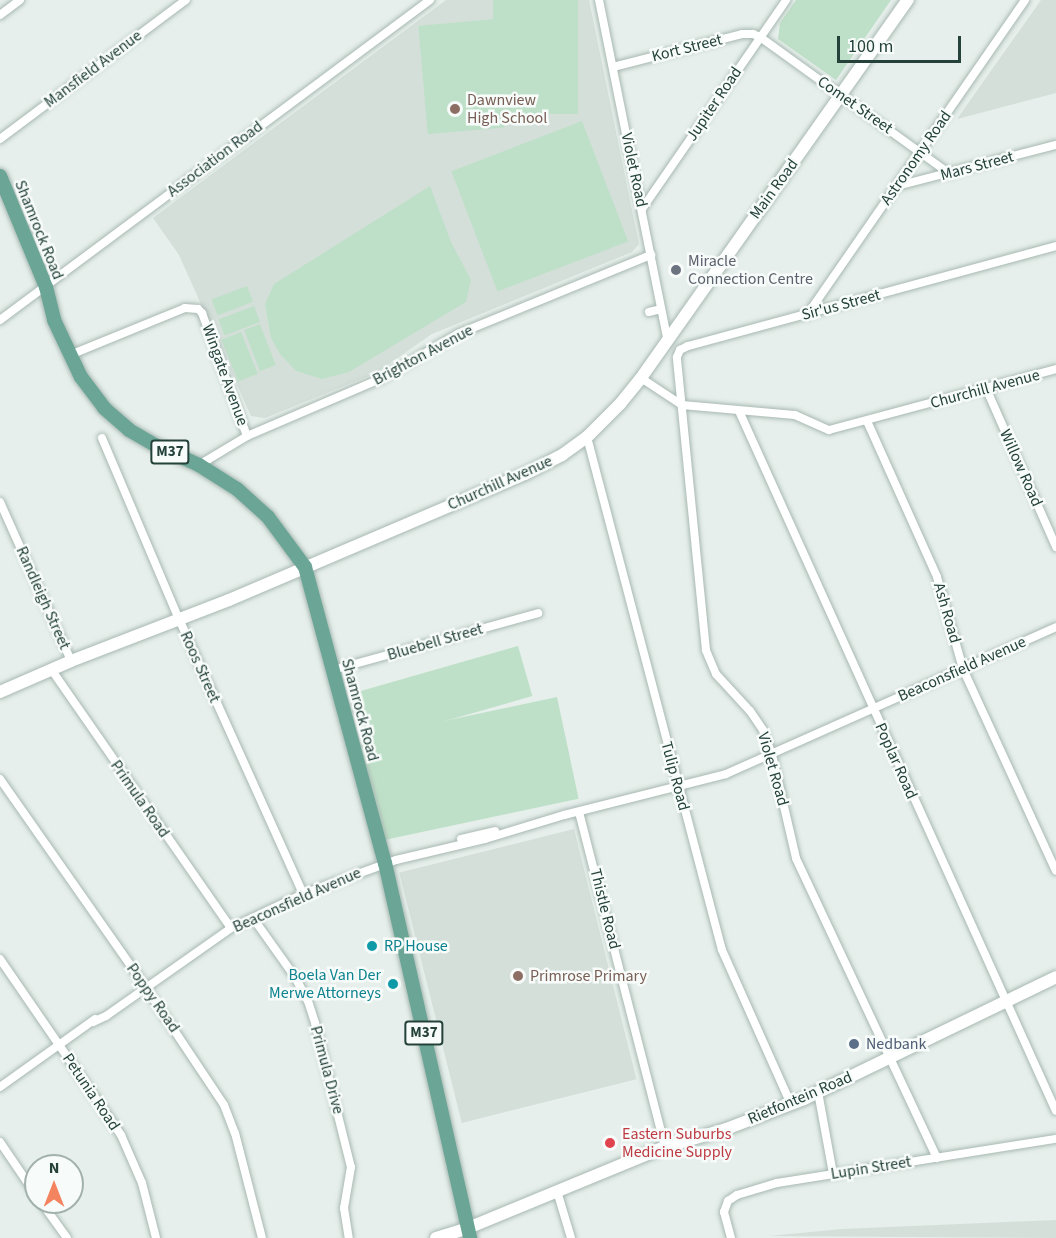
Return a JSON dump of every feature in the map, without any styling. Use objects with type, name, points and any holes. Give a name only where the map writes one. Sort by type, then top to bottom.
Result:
[{"type":"main road","name":"Shamrock Road","points":[[0,176],[70,355],[88,387],[116,420],[155,445],[200,465],[237,489],[268,517],[305,567],[385,863],[469,1233]]},
{"type":"main road","name":"Shamrock Road","points":[[0,197],[44,292]]},
{"type":"street","points":[[0,15],[20,0]]},
{"type":"street","name":"Mansfield Avenue","points":[[0,139],[186,0]]},
{"type":"street","name":"Association Road","points":[[0,320],[44,292],[430,0]]},
{"type":"street","name":"Violet Road","points":[[599,0],[668,341]]},
{"type":"street","name":"Jupiter Road","points":[[642,209],[786,0]]},
{"type":"street","name":"Main Road","points":[[641,378],[908,0]]},
{"type":"street","name":"Astronomy Road","points":[[806,315],[1025,0]]},
{"type":"street","name":"Kort Street","points":[[613,67],[742,34],[760,37]]},
{"type":"street","name":"Comet Street","points":[[760,37],[950,174]]},
{"type":"street","name":"Mars Street","points":[[897,186],[1056,145]]},
{"type":"street","name":"Sir'us Street","points":[[682,405],[677,362],[680,350],[1056,246]]},
{"type":"street","name":"Brighton Avenue","points":[[200,465],[247,436],[382,378],[458,334],[651,255]]},
{"type":"street","name":"Wingate Avenue","points":[[70,355],[185,308],[198,309],[202,313],[247,436]]},
{"type":"street","points":[[649,312],[661,309]]},
{"type":"street","name":"Churchill Avenue","points":[[0,692],[51,669],[305,567],[547,464],[586,437],[609,417],[641,378],[682,405],[795,415],[829,430],[1056,369]]},
{"type":"street","name":"Willow Road","points":[[986,388],[1056,547]]},
{"type":"street","name":"Violet Road","points":[[682,405],[706,650],[716,674],[758,720],[772,755],[796,858],[937,1158]]},
{"type":"street","name":"Poplar Road","points":[[739,411],[1056,1111]]},
{"type":"street","name":"Ash Road","points":[[867,421],[937,577],[963,669],[1056,871]]},
{"type":"street","name":"Tulip Road","points":[[586,437],[722,950],[791,1104]]},
{"type":"street","name":"Roos Street","points":[[102,438],[179,619],[303,894]]},
{"type":"street","name":"Randleigh Street","points":[[0,502],[2,515],[71,661]]},
{"type":"street","name":"Bluebell Street","points":[[333,670],[538,613]]},
{"type":"street","name":"Beaconsfield Avenue","points":[[0,1087],[231,928],[303,894],[385,863],[448,846],[473,836],[528,825],[726,774],[1056,627]]},
{"type":"street","name":"Primula Road","points":[[51,669],[231,928]]},
{"type":"street","name":"Poppy Road","points":[[0,779],[212,1085],[231,1120],[262,1238]]},
{"type":"street","name":"Thistle Road","points":[[579,812],[664,1147]]},
{"type":"street","name":"Primula Drive","points":[[253,918],[295,977],[308,1001],[315,1023],[351,1167],[344,1208],[349,1238]]},
{"type":"street","name":"Petunia Road","points":[[0,959],[121,1136],[141,1183],[156,1238]]},
{"type":"street","name":"Rietfontein Road","points":[[435,1238],[469,1233],[557,1191],[664,1147],[726,1129],[791,1104],[890,1059],[1056,977]]},
{"type":"street","points":[[818,1092],[833,1174]]},
{"type":"street","name":"Lupin Street","points":[[731,1238],[724,1218],[725,1208],[730,1199],[777,1183],[1056,1139]]},
{"type":"street","points":[[0,1142],[24,1177]]},
{"type":"street","points":[[557,1191],[571,1238]]},
{"type":"street","points":[[49,1214],[66,1238]]},
{"type":"shaded area","name":"Dawnview High School","points":[[446,0],[589,0],[639,244],[632,252],[432,334],[376,373],[265,418],[251,416],[179,255],[153,218]]},
{"type":"shaded area","points":[[1041,0],[1056,0],[1056,93],[957,119]]},
{"type":"shaded area","name":"Primrose Primary","points":[[574,829],[636,1079],[462,1123],[399,873]]},
{"type":"shaded area","points":[[1056,1220],[1056,1238],[769,1236],[842,1229]]},
{"type":"green space","points":[[493,0],[578,0],[578,114],[493,114]]},
{"type":"green space","points":[[796,0],[891,0],[836,80],[778,39],[780,23]]},
{"type":"green space","points":[[495,19],[504,128],[428,134],[418,26]]},
{"type":"green space","points":[[582,121],[628,241],[498,292],[451,171]]},
{"type":"green space","points":[[430,186],[451,242],[471,280],[466,302],[349,372],[322,379],[296,371],[280,354],[271,338],[265,304],[274,284]]},
{"type":"green space","points":[[247,286],[253,302],[218,315],[212,300]]},
{"type":"green space","points":[[254,306],[260,322],[225,335],[219,320]]},
{"type":"green space","points":[[260,324],[276,365],[260,371],[244,330]]},
{"type":"green space","points":[[241,332],[258,374],[238,382],[222,340]]},
{"type":"green space","points":[[518,646],[532,696],[370,743],[356,693]]},
{"type":"green space","points":[[557,697],[579,799],[382,841],[360,739]]},
{"type":"place","name":"Dawnview High School","points":[[455,109]]},
{"type":"place","name":"Miracle Connection Centre","points":[[676,270]]},
{"type":"place","name":"RP House","points":[[372,946]]},
{"type":"place","name":"Primrose Primary","points":[[518,976]]},
{"type":"place","name":"Boela Van Der Merwe Attorneys","points":[[393,984]]},
{"type":"place","name":"Nedbank","points":[[854,1044]]},
{"type":"place","name":"Eastern Suburbs Medicine Supply","points":[[610,1143]]}]
